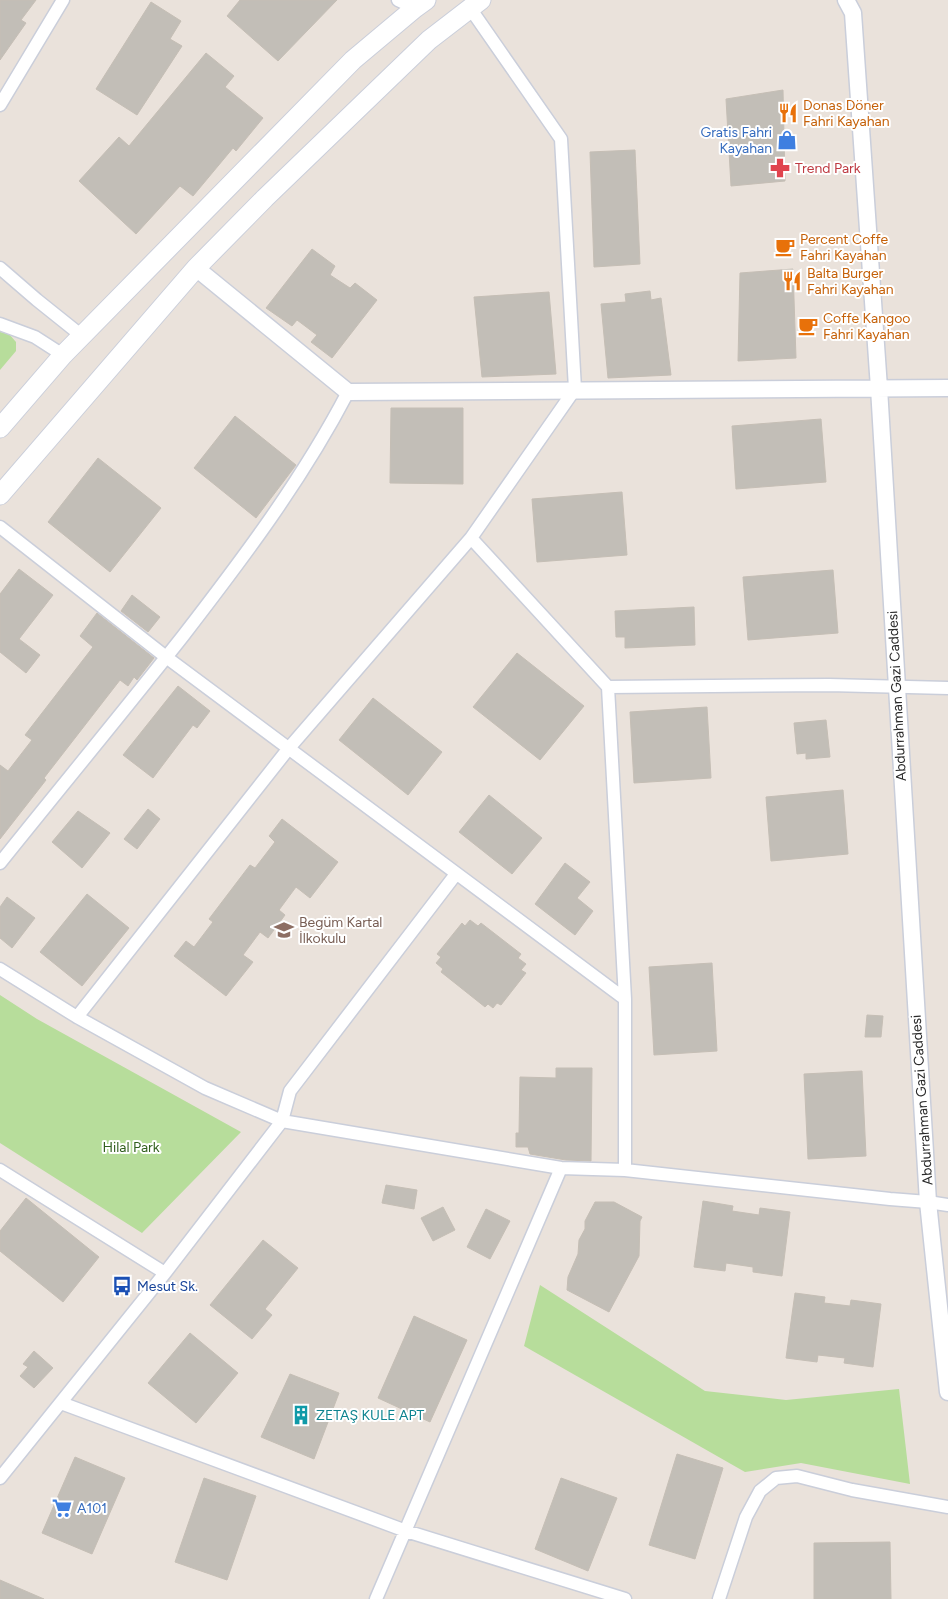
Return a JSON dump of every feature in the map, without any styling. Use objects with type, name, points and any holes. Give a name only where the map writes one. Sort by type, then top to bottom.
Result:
[{"type":"main road","points":[[0,428],[63,355],[354,60],[421,4]]},
{"type":"main road","points":[[0,494],[196,268],[429,40],[475,4]]},
{"type":"street","points":[[0,105],[63,0]]},
{"type":"street","points":[[398,0],[421,4]]},
{"type":"street","points":[[77,1017],[289,748],[471,538],[575,389],[561,139],[475,4]]},
{"type":"street","name":"Abdurrahman Gazi Caddesi","points":[[852,4],[879,388],[928,1202],[948,1392]]},
{"type":"street","points":[[0,268],[82,336]]},
{"type":"street","points":[[196,268],[348,392],[948,388]]},
{"type":"street","points":[[0,324],[35,338],[63,355]]},
{"type":"street","points":[[0,863],[226,580],[278,509],[328,432],[348,392]]},
{"type":"street","points":[[0,527],[166,657],[624,999]]},
{"type":"street","points":[[471,538],[608,687],[624,999],[625,1170]]},
{"type":"street","points":[[608,687],[829,685],[948,688]]},
{"type":"street","points":[[0,1478],[166,1273],[282,1121],[290,1091],[456,874]]},
{"type":"street","points":[[0,969],[77,1017],[205,1088],[282,1121],[560,1168],[625,1170],[928,1202],[948,1206]]},
{"type":"street","points":[[376,1599],[560,1168]]},
{"type":"street","points":[[0,1170],[166,1273]]},
{"type":"street","points":[[61,1403],[406,1531],[625,1599]]},
{"type":"street","points":[[719,1599],[746,1517],[760,1491],[776,1478],[797,1476],[852,1490],[948,1507]]},
{"type":"green space","points":[[0,332],[9,334],[16,342],[16,351],[0,370]]},
{"type":"green space","name":"Hilal Park","points":[[0,995],[37,1019],[241,1132],[142,1233],[0,1143]]},
{"type":"green space","points":[[540,1285],[705,1391],[786,1400],[899,1389],[910,1484],[801,1463],[745,1472],[524,1346]]},
{"type":"building","points":[[0,0],[36,0],[21,20],[26,23],[0,60]]},
{"type":"building","points":[[240,0],[337,0],[278,61],[227,16]]},
{"type":"building","points":[[151,2],[181,21],[170,39],[182,46],[137,115],[96,89]]},
{"type":"building","points":[[206,53],[234,76],[225,87],[263,118],[236,151],[233,148],[193,196],[180,186],[136,234],[79,181],[119,137],[129,146]]},
{"type":"building","points":[[783,90],[785,181],[731,186],[726,99]]},
{"type":"building","points":[[635,150],[640,264],[594,267],[590,152]]},
{"type":"building","points":[[312,249],[335,266],[330,275],[350,288],[355,283],[377,300],[332,358],[311,342],[317,335],[297,320],[292,326],[266,308]]},
{"type":"building","points":[[793,269],[796,358],[738,361],[740,273]]},
{"type":"building","points":[[650,291],[651,300],[661,298],[671,375],[608,378],[601,304],[626,302],[625,294]]},
{"type":"building","points":[[549,292],[556,374],[482,377],[474,297]]},
{"type":"building","points":[[391,408],[463,408],[463,484],[390,483]]},
{"type":"building","points":[[235,416],[296,465],[256,518],[194,468]]},
{"type":"building","points":[[821,419],[826,482],[736,489],[732,426]]},
{"type":"building","points":[[98,458],[161,508],[110,572],[48,522]]},
{"type":"building","points":[[622,492],[627,555],[537,562],[532,499]]},
{"type":"building","points":[[19,569],[53,595],[19,639],[40,655],[26,673],[0,652],[0,594]]},
{"type":"building","points":[[833,570],[838,633],[748,640],[743,577]]},
{"type":"building","points":[[132,595],[160,617],[148,632],[121,611]]},
{"type":"building","points":[[694,607],[695,645],[625,648],[625,637],[616,637],[615,611]]},
{"type":"building","points":[[97,613],[154,658],[137,680],[134,677],[128,686],[120,680],[44,778],[46,780],[0,839],[0,765],[8,771],[32,740],[25,735],[93,647],[80,636]]},
{"type":"building","points":[[517,653],[584,706],[540,760],[473,707]]},
{"type":"building","points":[[178,686],[210,711],[197,728],[193,725],[153,778],[123,755]]},
{"type":"building","points":[[373,698],[442,752],[408,795],[339,740]]},
{"type":"building","points":[[707,707],[711,778],[634,783],[630,712]]},
{"type":"building","points":[[826,720],[830,757],[806,759],[806,753],[797,754],[794,723]]},
{"type":"building","points":[[843,790],[848,854],[771,861],[766,797]]},
{"type":"building","points":[[489,795],[542,838],[512,874],[459,832]]},
{"type":"building","points":[[148,809],[160,819],[137,849],[124,839]]},
{"type":"building","points":[[78,811],[110,833],[82,868],[52,842]]},
{"type":"building","points":[[282,819],[338,862],[310,898],[296,887],[279,910],[285,915],[268,938],[260,932],[243,955],[253,962],[226,996],[174,956],[186,941],[194,947],[213,922],[209,919],[250,865],[255,868],[275,842],[269,836]]},
{"type":"building","points":[[565,863],[590,882],[577,898],[593,911],[575,935],[535,904]]},
{"type":"building","points":[[87,894],[129,928],[82,986],[40,952]]},
{"type":"building","points":[[7,897],[35,918],[12,948],[0,938],[0,907]]},
{"type":"building","points":[[470,920],[478,926],[481,923],[521,954],[518,958],[526,964],[521,970],[526,973],[501,1005],[497,1003],[493,1008],[488,1004],[485,1007],[441,972],[443,969],[436,963],[441,957],[437,954],[462,923],[465,926]]},
{"type":"building","points":[[712,963],[717,1051],[654,1055],[649,967]]},
{"type":"building","points":[[867,1015],[883,1016],[881,1037],[865,1037]]},
{"type":"building","points":[[556,1068],[592,1068],[591,1161],[566,1160],[530,1154],[528,1147],[516,1147],[516,1133],[519,1133],[520,1077],[556,1078]]},
{"type":"building","points":[[862,1071],[866,1156],[808,1159],[804,1074]]},
{"type":"building","points":[[386,1185],[417,1190],[414,1209],[382,1203]]},
{"type":"building","points":[[26,1198],[99,1257],[63,1302],[0,1251],[0,1231]]},
{"type":"building","points":[[703,1201],[733,1206],[732,1211],[759,1215],[760,1208],[790,1212],[782,1276],[753,1272],[753,1267],[726,1263],[725,1271],[694,1267]]},
{"type":"building","points":[[595,1202],[614,1202],[642,1217],[640,1221],[639,1256],[609,1312],[567,1290],[568,1277],[578,1254],[579,1240],[585,1229],[585,1221]]},
{"type":"building","points":[[443,1207],[455,1230],[433,1241],[421,1218]]},
{"type":"building","points":[[486,1209],[510,1221],[490,1259],[467,1247]]},
{"type":"building","points":[[263,1240],[298,1268],[265,1309],[272,1315],[252,1339],[210,1305]]},
{"type":"building","points":[[795,1293],[825,1297],[824,1303],[850,1306],[851,1300],[881,1304],[873,1367],[844,1363],[845,1358],[818,1355],[817,1362],[786,1358]]},
{"type":"building","points":[[414,1316],[467,1340],[430,1422],[378,1398]]},
{"type":"building","points":[[190,1333],[238,1373],[196,1423],[148,1383]]},
{"type":"building","points":[[34,1351],[53,1368],[34,1388],[20,1376],[28,1367],[23,1364]]},
{"type":"building","name":"ZETAŞ KULE APT","points":[[290,1374],[339,1393],[314,1459],[261,1437]]},
{"type":"building","points":[[677,1454],[723,1468],[695,1559],[649,1545]]},
{"type":"building","points":[[75,1457],[125,1478],[92,1554],[42,1533]]},
{"type":"building","points":[[204,1478],[256,1496],[227,1580],[175,1562]]},
{"type":"building","points":[[561,1478],[617,1498],[588,1571],[535,1549]]},
{"type":"building","points":[[890,1542],[891,1599],[814,1599],[814,1543]]},
{"type":"building","points":[[0,1580],[44,1599],[0,1599]]},
{"type":"place","name":"Donas Döner Fahri Kayahan","points":[[788,113]]},
{"type":"place","name":"Gratis Fahri Kayahan","points":[[787,140]]},
{"type":"place","name":"Trend Park","points":[[780,168]]},
{"type":"place","name":"Percent Coffe Fahri Kayahan","points":[[785,247]]},
{"type":"place","name":"Balta Burger Fahri Kayahan","points":[[792,281]]},
{"type":"place","name":"Coffe Kangoo Fahri Kayahan","points":[[808,326]]},
{"type":"place","name":"Begüm Kartal İlkokulu","points":[[284,930]]},
{"type":"place","name":"Mesut Sk.","points":[[122,1286]]},
{"type":"place","name":"ZETAŞ KULE APT","points":[[301,1415]]},
{"type":"place","name":"A101","points":[[62,1508]]}]
